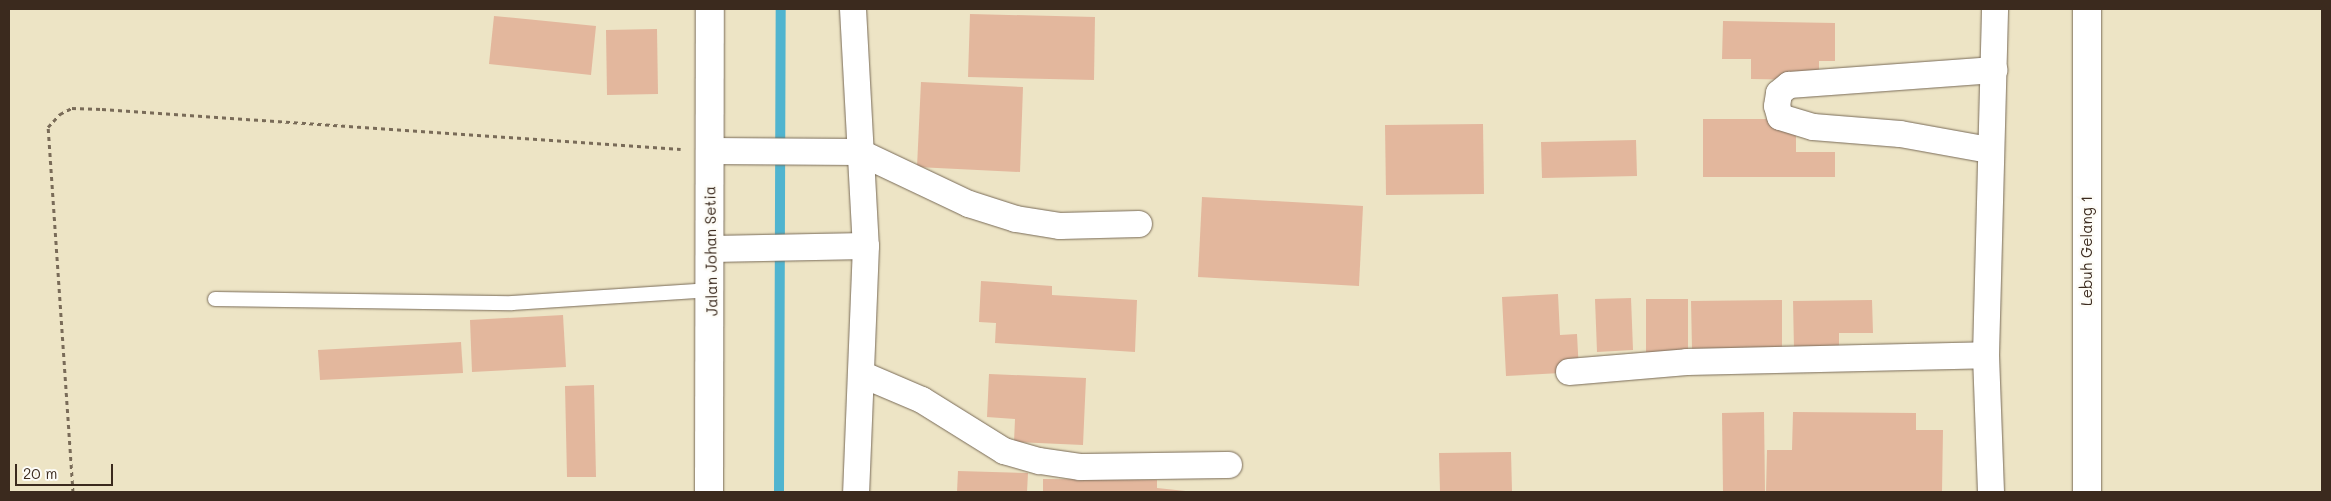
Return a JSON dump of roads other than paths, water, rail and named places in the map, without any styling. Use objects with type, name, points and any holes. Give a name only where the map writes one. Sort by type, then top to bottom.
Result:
[{"type":"main road","name":"Jalan Johan Setia","points":[[709,492],[712,290],[710,9]]},
{"type":"main road","name":"Lebuh Gelang 1","points":[[2087,9],[2087,492]]},
{"type":"street","points":[[853,9],[848,152],[866,246],[856,492]]},
{"type":"street","points":[[1991,492],[1986,355],[1989,150],[1994,70],[1995,9]]},
{"type":"street","points":[[1989,150],[1900,134],[1813,127],[1780,117],[1776,106],[1779,93],[1790,85],[1994,70]]},
{"type":"street","points":[[710,151],[848,152],[969,204],[1016,219],[1060,226],[1139,224]]},
{"type":"street","points":[[712,249],[866,246]]},
{"type":"street","points":[[1569,372],[1687,362],[1986,355]]},
{"type":"street","points":[[861,374],[922,400],[1004,450],[1040,461],[1080,467],[1229,465]]},
{"type":"lane","points":[[215,299],[315,297],[512,303],[712,290]]},
{"type":"waterway","points":[[779,492],[781,9]]}]
